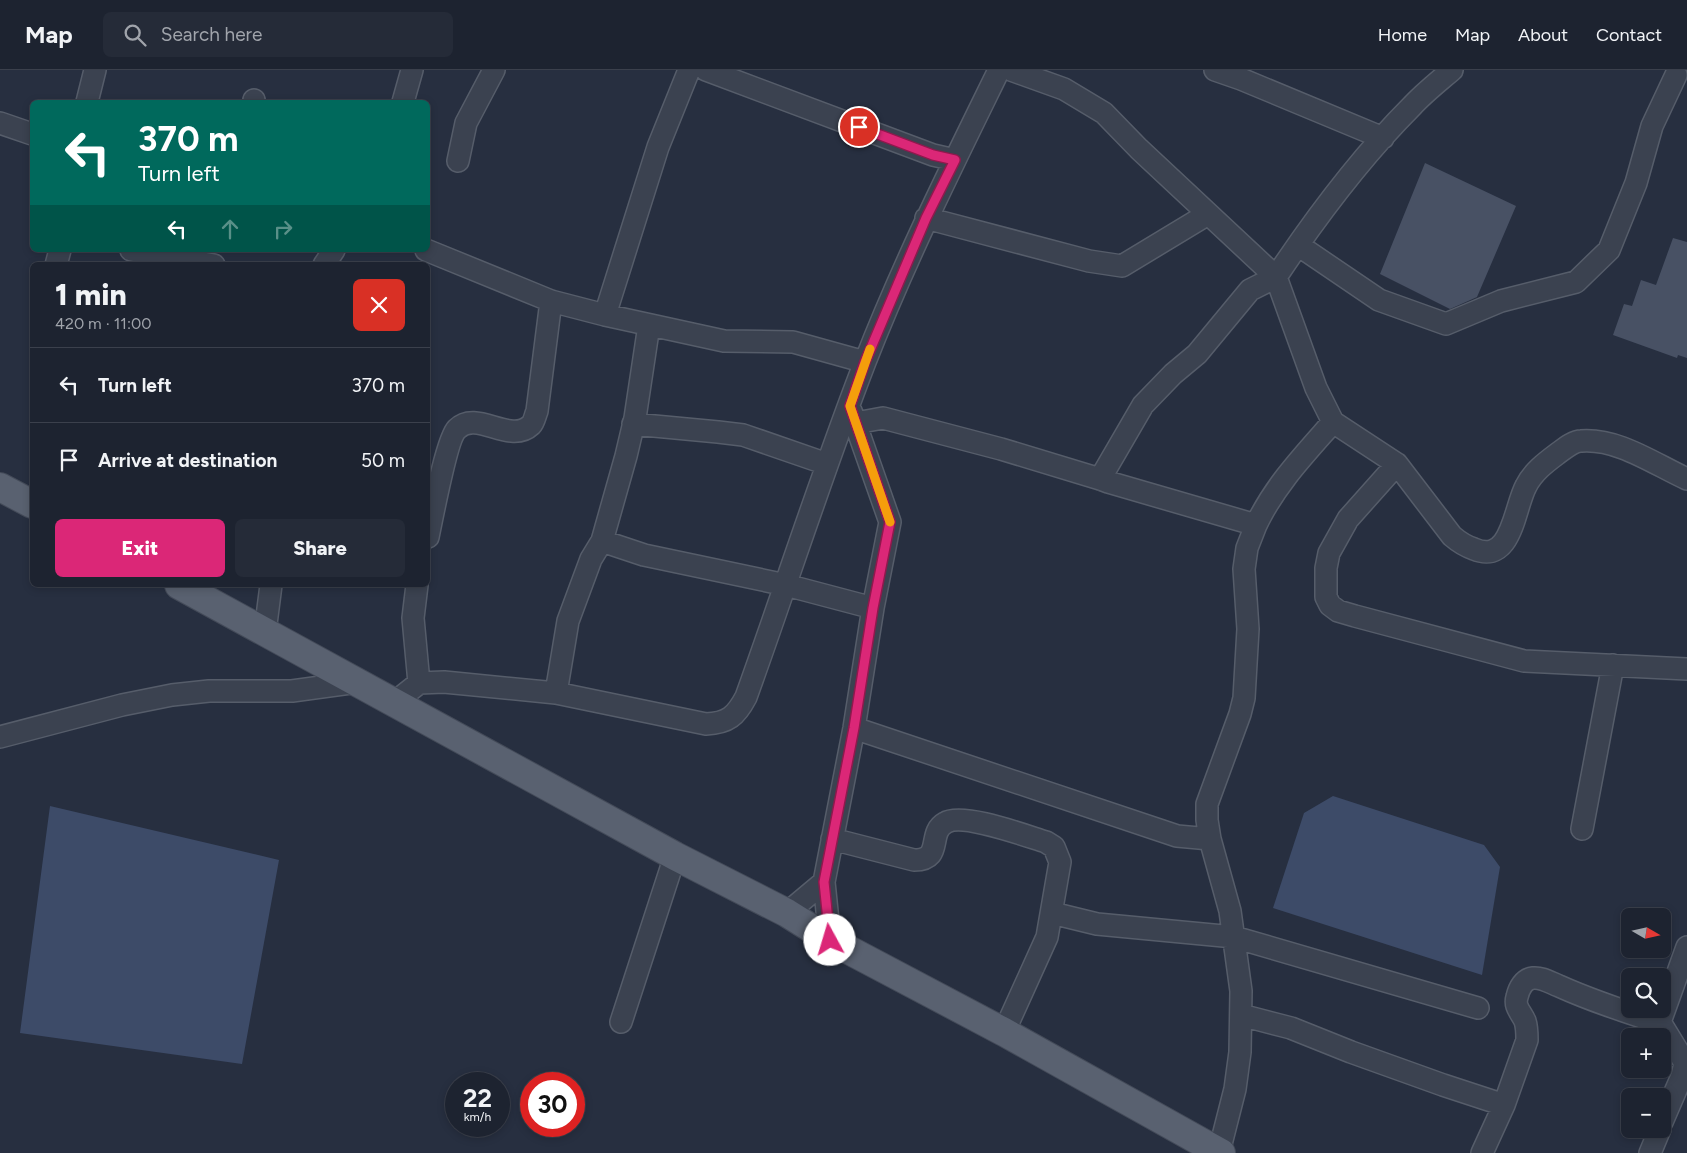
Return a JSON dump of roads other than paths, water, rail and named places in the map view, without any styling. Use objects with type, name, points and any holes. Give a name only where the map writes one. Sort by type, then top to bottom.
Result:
[{"type":"main road","points":[[0,487],[30,503]]},
{"type":"main road","points":[[183,587],[675,856],[787,913],[830,940],[1004,1032],[1220,1152]]},
{"type":"street","points":[[88,100],[95,70]]},
{"type":"street","points":[[404,100],[412,70]]},
{"type":"street","points":[[458,161],[466,123],[494,70]]},
{"type":"street","points":[[605,315],[658,146],[689,70]]},
{"type":"street","points":[[706,70],[933,155],[955,160]]},
{"type":"street","points":[[992,70],[998,72],[999,70]]},
{"type":"street","points":[[395,702],[419,683],[444,682],[556,693],[706,724],[720,724],[740,709],[786,585],[827,464],[853,414],[865,362],[926,218],[999,70]]},
{"type":"street","points":[[1011,70],[1064,89],[1104,113],[1138,149],[1276,277],[1316,388],[1333,422],[1397,464],[1460,544],[1482,552],[1492,552],[1501,547],[1508,536],[1525,487],[1533,474],[1565,448],[1579,441],[1608,443],[1687,479]]},
{"type":"street","points":[[1215,70],[1382,138]]},
{"type":"street","points":[[1100,479],[1144,405],[1173,374],[1198,354],[1250,290],[1276,277],[1308,229],[1382,138],[1412,106],[1452,70]]},
{"type":"street","points":[[1298,245],[1379,300],[1446,324],[1501,301],[1576,282],[1609,250],[1636,183],[1652,126],[1680,74]]},
{"type":"street","points":[[0,122],[30,133]]},
{"type":"street","points":[[926,218],[1089,261],[1122,266],[1208,214]]},
{"type":"street","points":[[142,252],[197,262]]},
{"type":"street","points":[[430,252],[551,301],[605,315],[724,341],[792,342],[865,362]]},
{"type":"street","points":[[430,528],[445,463],[456,430],[463,424],[480,424],[511,431],[524,430],[532,424],[537,411],[551,301]]},
{"type":"street","points":[[556,693],[568,620],[591,559],[602,541],[633,424],[649,325]]},
{"type":"street","points":[[853,414],[883,418],[1001,449],[1256,525]]},
{"type":"street","points":[[830,940],[824,882],[854,728],[873,608],[890,522],[853,414]]},
{"type":"street","points":[[1220,1152],[1235,1089],[1240,1052],[1241,991],[1226,890],[1206,820],[1207,804],[1244,698],[1248,629],[1244,570],[1247,548],[1264,507],[1277,486],[1333,422]]},
{"type":"street","points":[[633,424],[737,434],[827,464]]},
{"type":"street","points":[[1397,464],[1348,519],[1329,553],[1326,568],[1326,597],[1330,605],[1338,611],[1524,661],[1687,669]]},
{"type":"street","points":[[602,541],[644,555],[786,585],[873,608]]},
{"type":"street","points":[[265,632],[271,587]]},
{"type":"street","points":[[417,587],[412,618],[419,683]]},
{"type":"street","points":[[1582,829],[1613,665]]},
{"type":"street","points":[[0,737],[122,705],[172,695],[209,691],[292,691],[358,682]]},
{"type":"street","points":[[854,728],[1177,836],[1210,839]]},
{"type":"street","points":[[832,839],[914,860],[924,860],[930,856],[939,828],[945,822],[955,820],[979,823],[1046,842],[1054,847],[1060,862],[1047,937],[1042,952],[1004,1032]]},
{"type":"street","points":[[621,1022],[675,856]]},
{"type":"street","points":[[787,913],[824,882]]},
{"type":"street","points":[[1052,913],[1097,924],[1234,937],[1478,1008]]},
{"type":"street","points":[[1660,1023],[1687,947]]},
{"type":"street","points":[[1482,1153],[1504,1105],[1527,1040],[1528,1031],[1517,1008],[1516,998],[1520,987],[1527,980],[1536,978],[1544,980],[1590,1000],[1660,1023],[1686,1061],[1671,1101]]},
{"type":"street","points":[[1241,1015],[1291,1028],[1351,1052],[1504,1105]]},
{"type":"street","points":[[1650,1153],[1656,1138]]},
{"type":"water","points":[[1333,796],[1484,845],[1500,867],[1482,975],[1273,908],[1304,813]]},
{"type":"water","points":[[50,806],[279,860],[242,1064],[20,1033]]}]
